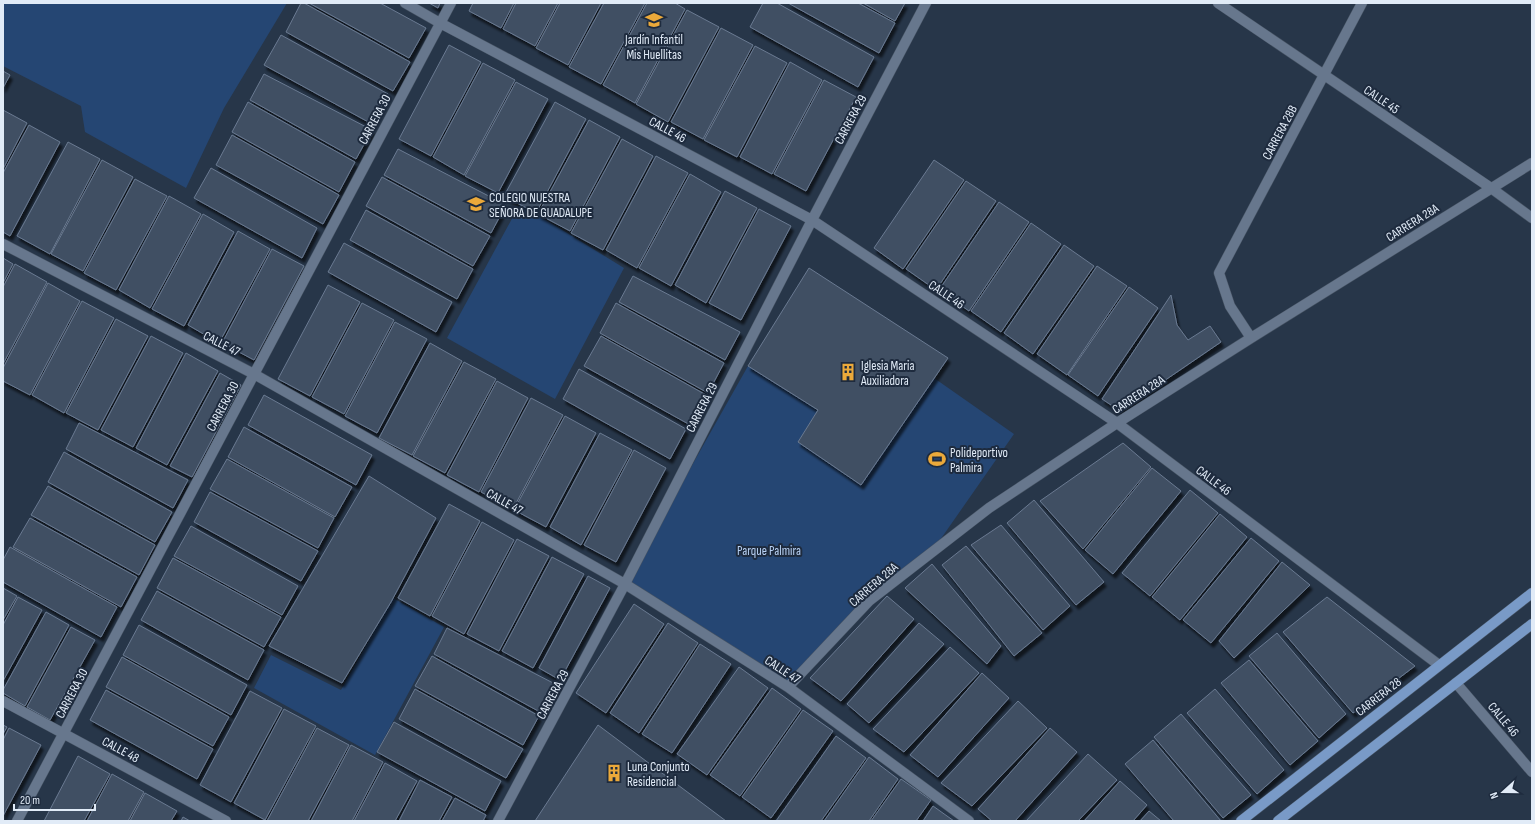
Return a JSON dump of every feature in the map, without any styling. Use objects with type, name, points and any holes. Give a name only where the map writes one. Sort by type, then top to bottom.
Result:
[{"type":"main road","name":"CARRERA 28","points":[[1241,821],[1532,593]]},
{"type":"main road","points":[[1278,821],[1532,624]]},
{"type":"street","name":"CALLE 46","points":[[405,3],[812,220],[1117,423],[1439,665]]},
{"type":"street","name":"CARRERA 30","points":[[17,821],[451,3]]},
{"type":"street","name":"CARRERA 29","points":[[498,821],[625,584],[812,220],[926,3]]},
{"type":"street","name":"CALLE 45","points":[[1218,3],[1491,188],[1532,218]]},
{"type":"street","name":"CARRERA 28B","points":[[1251,338],[1230,306],[1219,273],[1362,3]]},
{"type":"street","name":"CARRERA 28A","points":[[788,687],[869,601],[989,508],[1117,423],[1532,163]]},
{"type":"street","name":"CALLE 47","points":[[3,244],[254,374],[625,584],[788,687],[969,821]]},
{"type":"street","name":"CALLE 46","points":[[1456,682],[1532,772]]},
{"type":"street","name":"CALLE 48","points":[[3,701],[226,821]]},
{"type":"green space","points":[[3,3],[287,3],[224,108],[186,188],[85,132],[81,106],[3,66]]},
{"type":"green space","points":[[520,204],[624,268],[555,399],[447,338]]},
{"type":"green space","name":"Parque Palmira","points":[[748,366],[818,410],[798,442],[861,485],[934,378],[1014,434],[940,540],[869,601],[788,687],[625,584]]},
{"type":"green space","points":[[393,598],[444,627],[375,755],[254,688],[271,655],[341,690]]},
{"type":"building","points":[[301,3],[304,3],[410,62],[393,91],[286,32]]},
{"type":"building","points":[[309,3],[380,3],[426,28],[409,58]]},
{"type":"building","points":[[429,3],[440,3],[438,8]]},
{"type":"building","points":[[473,3],[514,3],[501,28],[469,11]]},
{"type":"building","points":[[516,3],[558,3],[535,46],[503,29]]},
{"type":"building","points":[[560,3],[601,3],[568,65],[536,48]]},
{"type":"building","points":[[604,3],[645,3],[601,84],[569,67]]},
{"type":"building","points":[[647,3],[675,3],[685,9],[635,103],[603,85]]},
{"type":"building","points":[[763,3],[777,3],[874,57],[858,87],[750,27]]},
{"type":"building","points":[[788,3],[858,3],[895,23],[879,53]]},
{"type":"building","points":[[863,3],[905,3],[895,21]]},
{"type":"building","points":[[687,10],[719,27],[668,122],[636,104]]},
{"type":"building","points":[[721,28],[753,45],[703,139],[671,122]]},
{"type":"building","points":[[281,35],[388,94],[372,124],[264,65]]},
{"type":"building","points":[[449,45],[481,62],[431,156],[399,139]]},
{"type":"building","points":[[755,46],[787,63],[737,157],[704,140]]},
{"type":"building","points":[[790,62],[822,80],[772,174],[740,157]]},
{"type":"building","points":[[483,63],[515,80],[464,175],[433,157]]},
{"type":"building","points":[[3,71],[10,75],[3,88]]},
{"type":"building","points":[[264,74],[372,130],[356,159],[250,100]]},
{"type":"building","points":[[824,80],[856,97],[806,191],[774,174]]},
{"type":"building","points":[[516,82],[548,99],[498,193],[465,176]]},
{"type":"building","points":[[248,102],[355,162],[339,192],[232,132]]},
{"type":"building","points":[[555,102],[586,119],[536,213],[504,196]]},
{"type":"building","points":[[3,110],[27,123],[3,169]]},
{"type":"building","points":[[589,120],[620,137],[570,231],[538,214]]},
{"type":"building","points":[[29,125],[60,142],[10,236],[3,232],[3,173]]},
{"type":"building","points":[[232,135],[339,195],[323,224],[216,165]]},
{"type":"building","points":[[622,139],[653,156],[603,250],[571,233]]},
{"type":"building","points":[[68,142],[100,159],[50,254],[17,236]]},
{"type":"building","points":[[398,149],[506,205],[491,233],[384,175]]},
{"type":"building","points":[[656,156],[688,173],[637,268],[606,250]]},
{"type":"building","points":[[102,160],[133,177],[83,271],[51,254]]},
{"type":"building","points":[[934,160],[964,180],[903,269],[874,248]]},
{"type":"building","points":[[211,168],[317,228],[302,258],[194,198]]},
{"type":"building","points":[[690,174],[721,192],[671,286],[639,268]]},
{"type":"building","points":[[382,177],[490,236],[473,266],[366,206]]},
{"type":"building","points":[[135,179],[167,196],[116,290],[84,273]]},
{"type":"building","points":[[966,181],[996,201],[936,290],[906,269]]},
{"type":"building","points":[[725,191],[757,208],[706,303],[675,285]]},
{"type":"building","points":[[169,196],[201,214],[150,308],[119,290]]},
{"type":"building","points":[[999,202],[1029,222],[969,311],[939,290]]},
{"type":"building","points":[[759,209],[791,226],[741,320],[709,303]]},
{"type":"building","points":[[366,210],[473,269],[457,299],[350,240]]},
{"type":"building","points":[[203,214],[234,232],[184,326],[152,309]]},
{"type":"building","points":[[1031,223],[1061,244],[1001,332],[971,311]]},
{"type":"building","points":[[238,231],[270,249],[219,343],[188,325]]},
{"type":"building","points":[[344,243],[452,302],[436,332],[328,272]]},
{"type":"building","points":[[1064,245],[1094,266],[1033,354],[1004,333]]},
{"type":"building","points":[[272,249],[304,266],[254,360],[222,343]]},
{"type":"building","points":[[3,258],[13,264],[3,283]]},
{"type":"building","points":[[15,264],[47,282],[3,364],[3,287]]},
{"type":"building","points":[[1097,266],[1127,286],[1067,375],[1037,354]]},
{"type":"building","name":"Iglesia Maria Auxiliadora","points":[[809,268],[948,358],[861,485],[798,442],[818,410],[748,366]]},
{"type":"building","points":[[633,276],[740,332],[725,360],[619,302]]},
{"type":"building","points":[[48,283],[80,301],[30,395],[3,381],[3,368]]},
{"type":"building","points":[[328,285],[360,302],[310,396],[278,379]]},
{"type":"building","points":[[1129,287],[1158,308],[1098,396],[1068,375]]},
{"type":"building","points":[[1171,295],[1177,325],[1188,340],[1210,326],[1221,342],[1120,411],[1102,399]]},
{"type":"building","points":[[82,301],[114,318],[64,413],[32,395]]},
{"type":"building","points":[[362,303],[394,320],[344,414],[312,397]]},
{"type":"building","points":[[616,303],[724,363],[708,393],[600,333]]},
{"type":"building","points":[[116,319],[148,336],[98,430],[66,413]]},
{"type":"building","points":[[395,322],[427,339],[377,433],[345,416]]},
{"type":"building","points":[[151,336],[183,353],[133,447],[101,430]]},
{"type":"building","points":[[601,336],[708,396],[692,426],[584,366]]},
{"type":"building","points":[[430,343],[462,361],[412,455],[379,438]]},
{"type":"building","points":[[186,353],[218,371],[167,465],[136,448]]},
{"type":"building","points":[[464,362],[496,379],[445,473],[413,456]]},
{"type":"building","points":[[579,369],[686,429],[670,459],[563,399]]},
{"type":"building","points":[[220,373],[241,385],[192,477],[170,466]]},
{"type":"building","points":[[497,381],[528,398],[479,492],[447,475]]},
{"type":"building","points":[[264,395],[372,455],[356,485],[248,425]]},
{"type":"building","points":[[531,398],[563,415],[513,509],[481,492]]},
{"type":"building","points":[[565,416],[596,433],[546,527],[514,510]]},
{"type":"building","points":[[79,423],[188,480],[173,508],[66,449]]},
{"type":"building","points":[[244,427],[352,487],[335,517],[228,457]]},
{"type":"building","points":[[600,433],[632,450],[581,545],[550,527]]},
{"type":"building","points":[[1123,443],[1151,467],[1083,549],[1040,501]]},
{"type":"building","points":[[634,450],[666,468],[616,562],[584,545]]},
{"type":"building","points":[[64,452],[172,512],[155,542],[48,482]]},
{"type":"building","points":[[227,459],[334,518],[318,548],[210,489]]},
{"type":"building","points":[[1152,468],[1181,491],[1113,574],[1085,550]]},
{"type":"building","points":[[369,476],[436,518],[391,602],[342,683],[269,646]]},
{"type":"building","points":[[48,486],[155,545],[139,575],[31,515]]},
{"type":"building","points":[[1190,490],[1218,513],[1150,596],[1122,573]]},
{"type":"building","points":[[210,492],[318,551],[301,581],[194,522]]},
{"type":"building","points":[[1034,500],[1104,582],[1076,605],[1007,523]]},
{"type":"building","points":[[449,504],[480,521],[430,616],[398,598]]},
{"type":"building","points":[[1220,514],[1247,537],[1180,620],[1152,597]]},
{"type":"building","points":[[30,518],[137,577],[121,607],[13,547]]},
{"type":"building","points":[[482,522],[514,540],[464,634],[432,616]]},
{"type":"building","points":[[1001,525],[1070,606],[1043,630],[971,545]]},
{"type":"building","points":[[191,526],[298,586],[282,615],[174,556]]},
{"type":"building","points":[[1251,538],[1279,561],[1211,643],[1183,620]]},
{"type":"building","points":[[517,539],[549,556],[499,651],[467,634]]},
{"type":"building","points":[[966,546],[1042,633],[1014,656],[942,565]]},
{"type":"building","points":[[10,547],[117,607],[101,637],[3,582],[3,560]]},
{"type":"building","points":[[552,557],[584,574],[533,668],[502,651]]},
{"type":"building","points":[[173,558],[281,617],[264,647],[157,588]]},
{"type":"building","points":[[1282,562],[1310,585],[1234,658],[1219,641]]},
{"type":"building","points":[[932,564],[1001,646],[987,664],[905,588]]},
{"type":"building","points":[[588,576],[610,588],[560,680],[539,668]]},
{"type":"building","points":[[3,588],[17,596],[3,620]]},
{"type":"building","points":[[157,591],[264,650],[248,680],[141,620]]},
{"type":"building","points":[[887,596],[914,619],[841,701],[810,678]]},
{"type":"building","points":[[18,597],[42,610],[3,681],[3,625]]},
{"type":"building","points":[[1327,597],[1415,666],[1353,713],[1283,632]]},
{"type":"building","points":[[634,604],[664,624],[606,713],[576,693]]},
{"type":"building","points":[[46,612],[69,625],[25,706],[3,693],[3,690]]},
{"type":"building","points":[[668,623],[698,643],[639,733],[610,713]]},
{"type":"building","points":[[919,623],[944,644],[869,723],[847,704]]},
{"type":"building","points":[[139,625],[247,685],[231,715],[123,655]]},
{"type":"building","points":[[71,627],[95,640],[50,720],[27,707]]},
{"type":"building","points":[[447,628],[555,684],[540,712],[434,654]]},
{"type":"building","points":[[1277,633],[1346,714],[1319,738],[1249,656]]},
{"type":"building","points":[[700,644],[731,664],[672,753],[642,734]]},
{"type":"building","points":[[950,647],[979,673],[904,752],[873,729]]},
{"type":"building","points":[[432,656],[539,716],[523,745],[415,686]]},
{"type":"building","points":[[122,657],[229,717],[213,746],[106,687]]},
{"type":"building","points":[[1249,660],[1318,741],[1290,765],[1221,683]]},
{"type":"building","points":[[739,667],[768,688],[707,775],[677,754]]},
{"type":"building","points":[[982,673],[1009,698],[938,777],[910,755]]},
{"type":"building","points":[[772,688],[801,709],[740,796],[710,775]]},
{"type":"building","points":[[415,689],[523,749],[506,778],[399,719]]},
{"type":"building","points":[[1215,689],[1284,770],[1257,794],[1187,713]]},
{"type":"building","points":[[106,690],[213,749],[197,779],[90,720]]},
{"type":"building","points":[[250,691],[282,708],[231,802],[200,785]]},
{"type":"building","points":[[1018,701],[1047,728],[972,806],[941,783]]},
{"type":"building","points":[[284,709],[316,726],[265,820],[234,803]]},
{"type":"building","points":[[803,710],[833,731],[771,818],[742,797]]},
{"type":"building","points":[[1181,714],[1251,795],[1223,818],[1154,737]]},
{"type":"building","points":[[394,722],[501,781],[485,811],[377,752]]},
{"type":"building","points":[[3,725],[7,727],[3,734]]},
{"type":"building","name":"Luna Conjunto Residencial","points":[[598,725],[726,821],[535,821]]},
{"type":"building","points":[[9,728],[41,745],[3,816],[3,740]]},
{"type":"building","points":[[317,728],[349,745],[308,821],[267,821]]},
{"type":"building","points":[[1050,728],[1077,752],[1015,821],[992,821],[978,809]]},
{"type":"building","points":[[836,736],[866,758],[821,821],[776,821]]},
{"type":"building","points":[[1153,740],[1221,821],[1174,821],[1125,764]]},
{"type":"building","points":[[351,745],[383,762],[352,821],[311,821]]},
{"type":"building","points":[[1088,754],[1117,780],[1078,821],[1026,821]]},
{"type":"building","points":[[78,756],[110,774],[84,821],[44,821]]},
{"type":"building","points":[[869,757],[898,779],[869,821],[824,821]]},
{"type":"building","points":[[385,763],[417,781],[395,821],[354,821]]},
{"type":"building","points":[[112,774],[144,792],[128,821],[87,821]]},
{"type":"building","points":[[901,779],[931,800],[916,821],[871,821]]},
{"type":"building","points":[[420,780],[452,797],[439,821],[399,821]]},
{"type":"building","points":[[1120,781],[1147,805],[1133,821],[1084,821]]},
{"type":"building","points":[[145,793],[177,811],[171,821],[130,821]]},
{"type":"building","points":[[455,798],[486,815],[483,821],[442,821]]},
{"type":"building","points":[[933,806],[954,821],[923,821]]},
{"type":"building","points":[[1149,811],[1161,821],[1140,821]]},
{"type":"building","points":[[183,817],[190,821],[181,821]]},
{"type":"place","name":"Jardín Infantil Mis Huellitas","points":[[654,20]]},
{"type":"place","name":"COLEGIO NUESTRA SEÑORA DE GUADALUPE","points":[[476,204]]},
{"type":"place","name":"Iglesia Maria Auxiliadora","points":[[848,372]]},
{"type":"place","name":"Polideportivo Palmira","points":[[937,459]]},
{"type":"place","name":"Luna Conjunto Residencial","points":[[614,773]]}]
